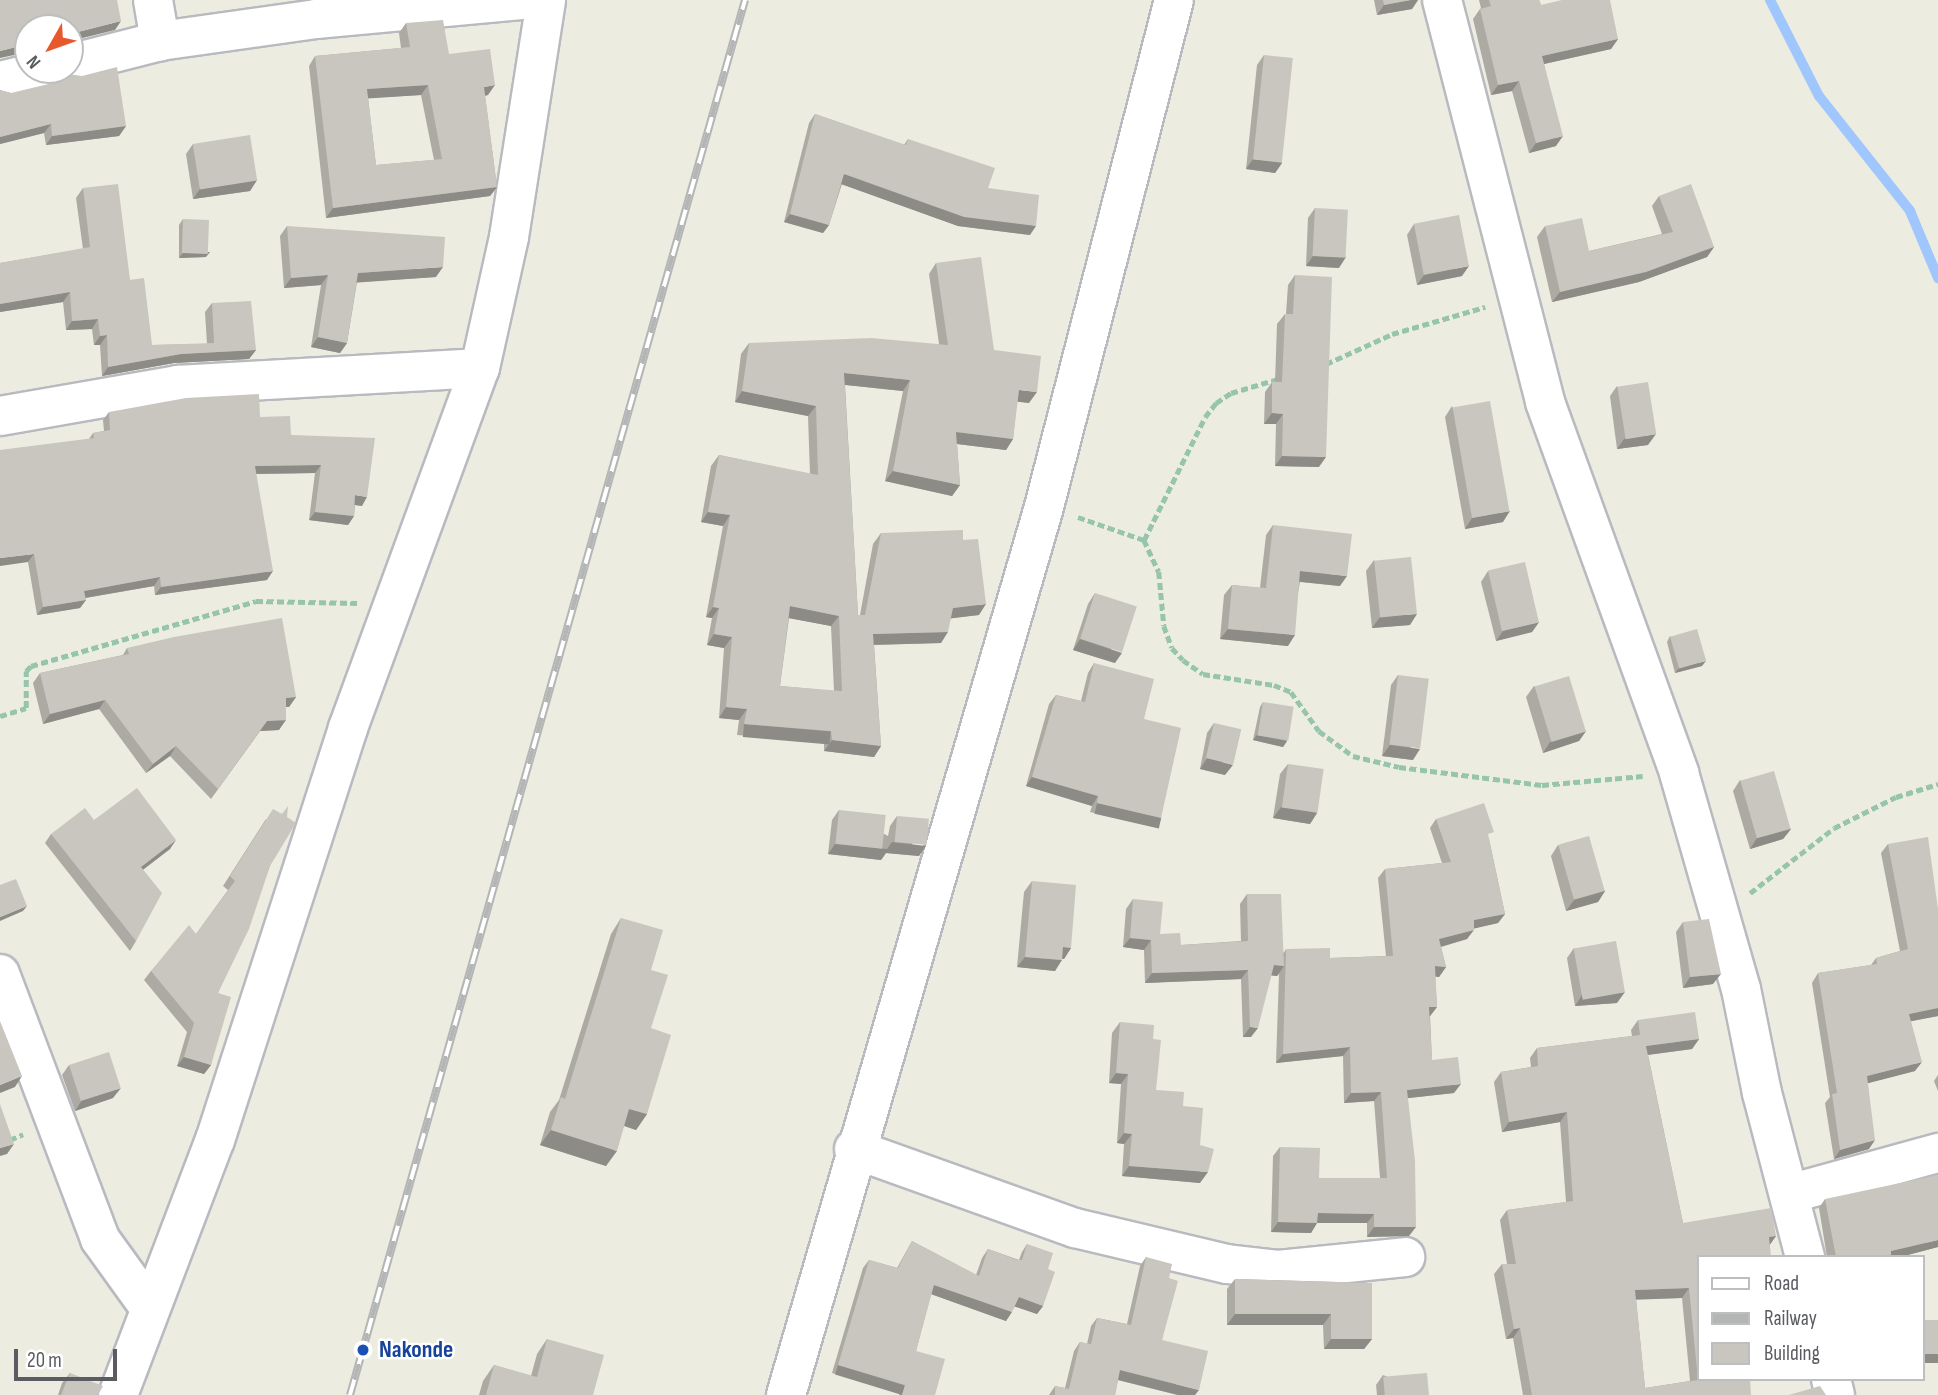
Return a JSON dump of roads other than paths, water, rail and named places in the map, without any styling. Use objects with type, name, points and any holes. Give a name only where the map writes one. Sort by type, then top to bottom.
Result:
[{"type":"street","points":[[153,0],[160,41]]},
{"type":"street","points":[[84,60],[160,41],[316,19],[522,0]]},
{"type":"street","points":[[118,1395],[149,1307],[215,1140],[348,728],[480,368],[509,237],[546,0]]},
{"type":"street","points":[[786,1395],[854,1149],[1044,507],[1174,0]]},
{"type":"street","points":[[1441,0],[1545,402],[1679,773],[1720,916],[1804,1255]]},
{"type":"street","points":[[0,416],[178,385],[480,368]]},
{"type":"street","points":[[0,974],[100,1239],[149,1307]]},
{"type":"street","points":[[854,1149],[1075,1228],[1227,1264],[1278,1270],[1405,1257]]},
{"type":"street","points":[[1789,1194],[1938,1153]]},
{"type":"waterway","points":[[1770,0],[1819,96],[1910,211],[1938,278]]},
{"type":"railway","points":[[350,1395],[745,0]]},
{"type":"place","name":"Nakonde","points":[[363,1350]]}]
